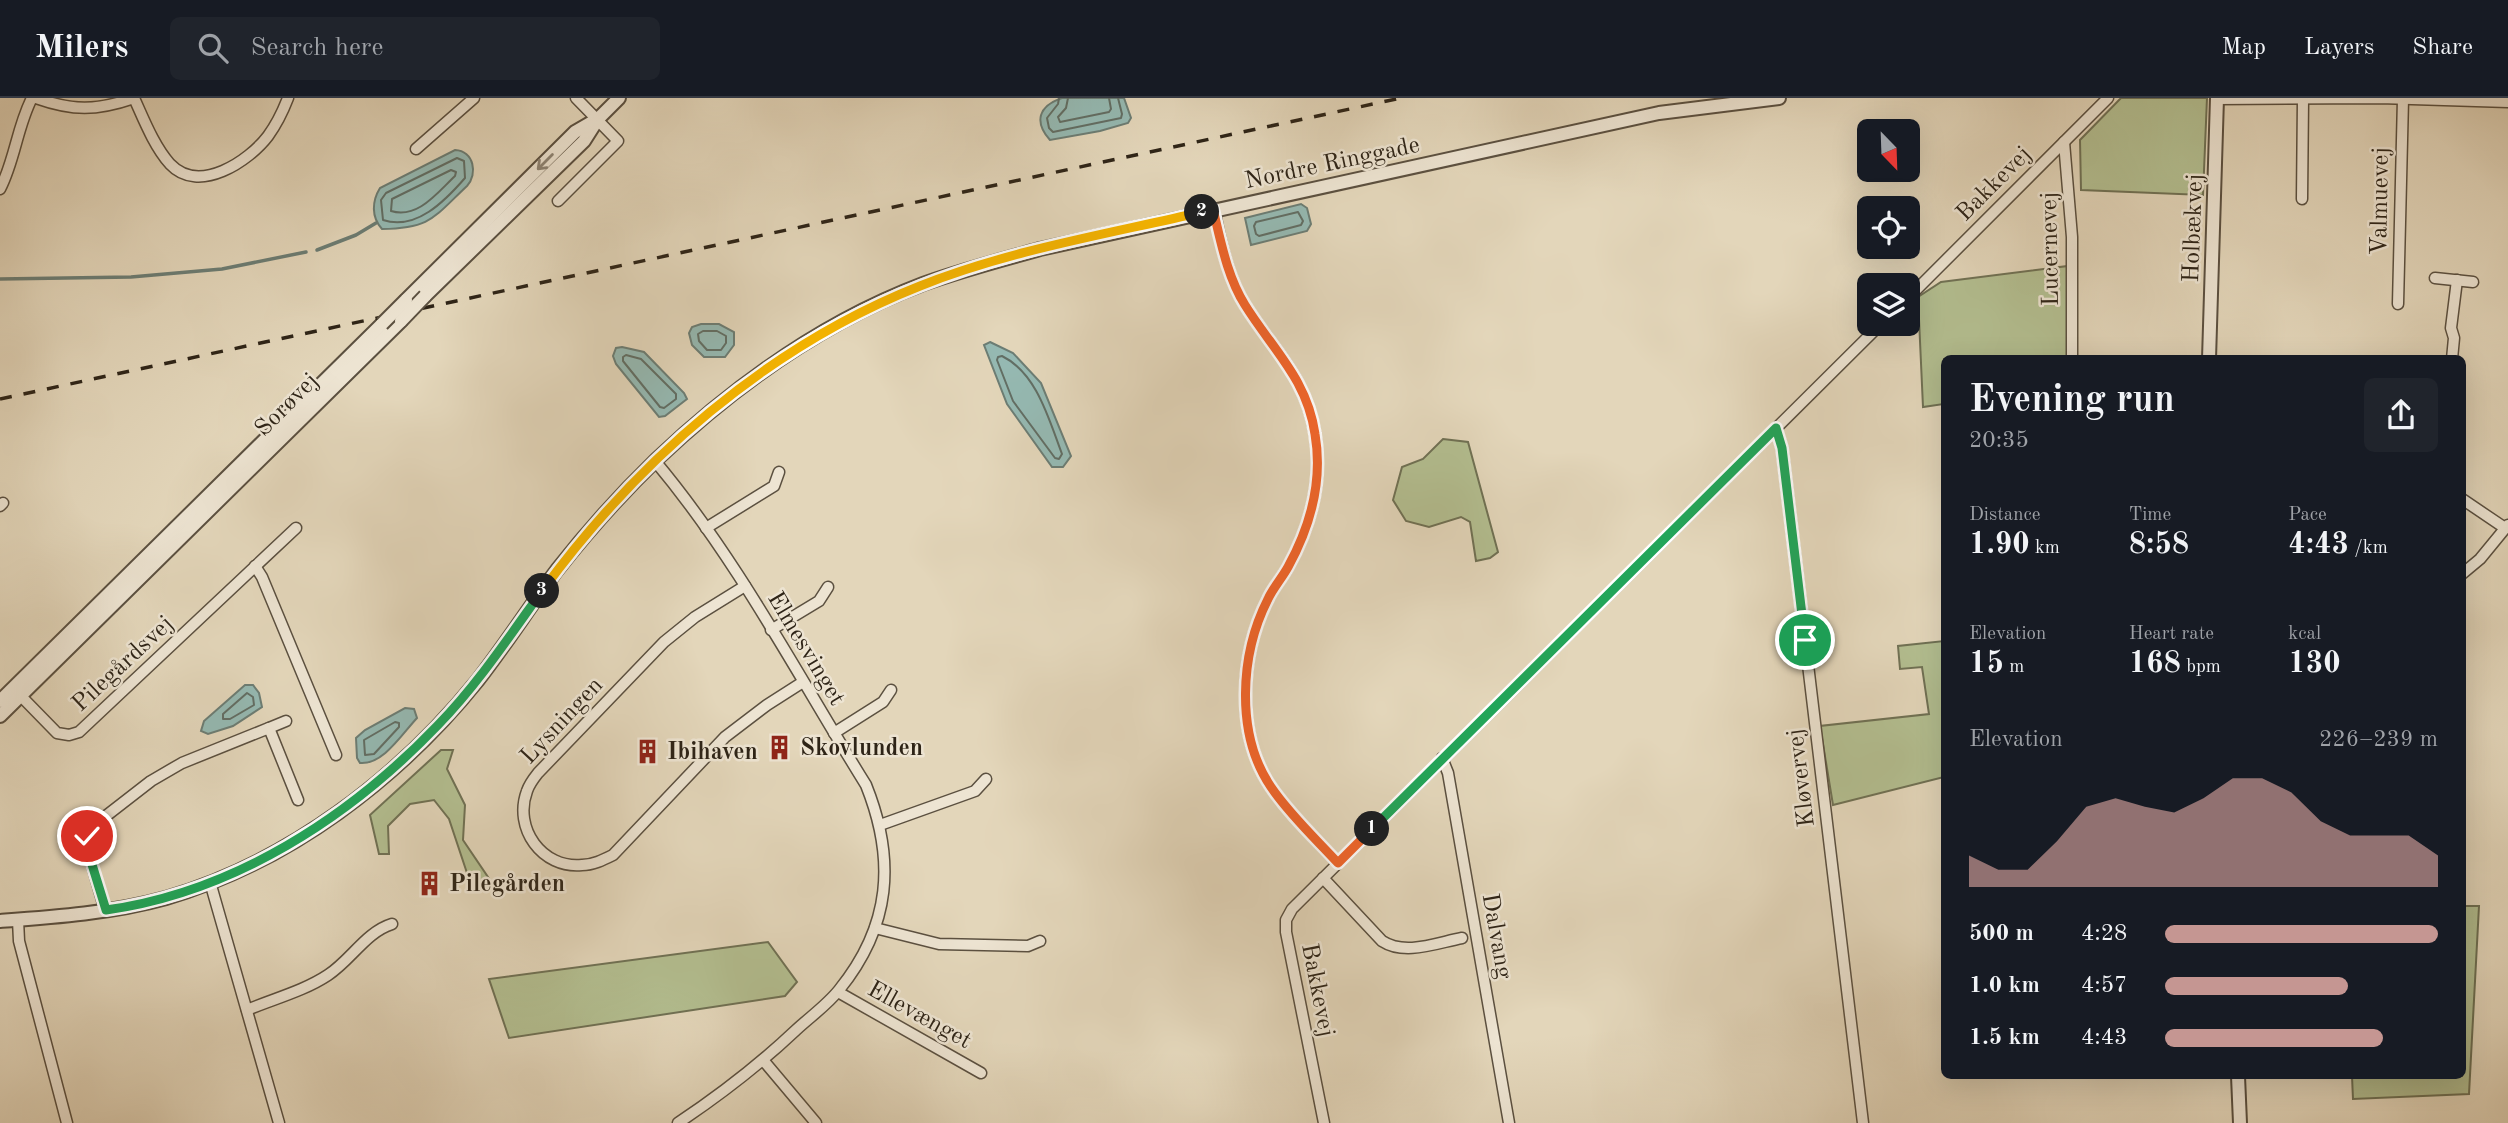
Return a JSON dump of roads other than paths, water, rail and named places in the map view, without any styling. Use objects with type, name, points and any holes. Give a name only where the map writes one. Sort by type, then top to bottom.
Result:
[{"type":"street","points":[[0,189],[8,173],[23,115],[34,98],[78,109],[98,108],[134,98],[157,144],[171,165],[188,174],[201,176],[226,169],[252,152],[267,137],[288,98]]},
{"type":"street","points":[[416,149],[474,98]]},
{"type":"street","points":[[558,201],[618,141],[576,98]]},
{"type":"street","name":"Sorøvej","points":[[0,701],[17,692],[401,321],[583,141],[598,119],[619,98]]},
{"type":"street","name":"Nordre Ringgade","points":[[0,921],[106,910],[166,897],[210,882],[290,845],[344,808],[400,764],[440,724],[470,688],[557,570],[655,461],[711,411],[766,368],[803,344],[876,305],[971,268],[1213,209],[1659,113],[1779,98]]},
{"type":"street","name":"Bakkevej","points":[[1920,286],[2108,98]]},
{"type":"street","points":[[2217,98],[2380,98],[2508,102]]},
{"type":"street","name":"Holbækvej","points":[[2209,355],[2217,98]]},
{"type":"street","points":[[2302,199],[2303,99]]},
{"type":"street","name":"Valmuevej","points":[[2398,304],[2403,99]]},
{"type":"street","name":"Sorøvej","points":[[0,716],[17,692],[406,300],[575,132],[598,119]]},
{"type":"street","name":"Lucernevej","points":[[2064,142],[2072,237],[2072,355]]},
{"type":"street","points":[[1213,209],[1228,267],[1240,295],[1297,377],[1315,433],[1318,463],[1310,515],[1301,541],[1287,569],[1268,597],[1252,637],[1245,676],[1247,712],[1254,746],[1270,786],[1338,863]]},
{"type":"street","points":[[2435,278],[2473,282]]},
{"type":"street","points":[[2452,355],[2454,338],[2451,328],[2457,280]]},
{"type":"street","name":"Bakkevej","points":[[1324,1123],[1286,932],[1286,920],[1292,909],[1869,336]]},
{"type":"street","name":"Kløvervej","points":[[1776,428],[1782,448],[1863,1123]]},
{"type":"street","name":"Elmesvinget","points":[[655,461],[682,493],[745,586],[866,785],[880,825],[885,876],[875,928],[859,963],[838,992],[763,1060],[678,1123]]},
{"type":"street","points":[[706,528],[774,486],[779,472]]},
{"type":"street","points":[[2466,501],[2507,527],[2480,559],[2466,571]]},
{"type":"street","name":"Pilegårdsvej","points":[[17,692],[57,733],[69,735],[79,732],[296,528]]},
{"type":"street","points":[[255,566],[262,577],[336,755]]},
{"type":"street","name":"Lysningen","points":[[745,586],[695,617],[664,642],[538,773],[527,790],[523,807],[524,823],[530,838],[540,852],[565,864],[584,865],[612,855],[725,737],[803,682]]},
{"type":"street","points":[[771,630],[819,601],[828,587]]},
{"type":"street","points":[[834,733],[883,702],[891,690]]},
{"type":"street","points":[[106,910],[86,845],[87,836],[93,826],[151,782],[182,763],[286,721]]},
{"type":"street","points":[[268,728],[298,800]]},
{"type":"street","name":"Dalvang","points":[[1442,758],[1448,773],[1509,1123]]},
{"type":"street","points":[[880,825],[975,791],[986,779]]},
{"type":"street","points":[[1323,878],[1382,942],[1393,949],[1462,938]]},
{"type":"street","points":[[210,882],[279,1123]]},
{"type":"street","points":[[18,920],[19,941],[67,1123]]},
{"type":"street","points":[[247,1010],[326,977],[344,964],[376,931],[393,924]]},
{"type":"street","points":[[875,928],[939,944],[1028,946],[1040,942]]},
{"type":"street","name":"Ellevænget","points":[[838,992],[981,1073]]},
{"type":"street","points":[[763,1060],[816,1123]]},
{"type":"street","points":[[2238,1079],[2239,1123]]},
{"type":"water","points":[[1062,98],[1124,98],[1131,118],[1128,123],[1100,131],[1050,140],[1042,127],[1041,115],[1048,105]]},
{"type":"water","points":[[455,150],[466,154],[472,164],[472,175],[467,186],[430,219],[411,226],[382,229],[374,209],[380,188]]},
{"type":"water","points":[[1301,204],[1307,208],[1311,224],[1307,231],[1251,245],[1245,218]]},
{"type":"water","points":[[719,324],[734,332],[734,345],[725,357],[704,357],[692,345],[689,333],[692,327]]},
{"type":"water","points":[[990,342],[1013,353],[1041,383],[1071,456],[1063,467],[1052,467],[1007,404],[984,345]]},
{"type":"water","points":[[616,348],[644,352],[687,399],[665,416],[659,417],[616,364],[613,356]]},
{"type":"water","points":[[245,685],[253,685],[259,693],[262,707],[233,726],[208,734],[201,731],[204,721]]},
{"type":"water","points":[[405,708],[414,709],[417,718],[384,754],[377,759],[360,763],[357,758],[356,738],[365,730]]},
{"type":"waterway","points":[[317,250],[356,235],[376,223]]},
{"type":"waterway","points":[[0,279],[131,277],[222,269],[306,252]]},
{"type":"railway","points":[[0,399],[1401,98]]},
{"type":"place","name":"Skovlunden","points":[[780,747]]},
{"type":"place","name":"Ibihaven","points":[[647,751]]},
{"type":"place","name":"Pilegården","points":[[429,883]]}]
